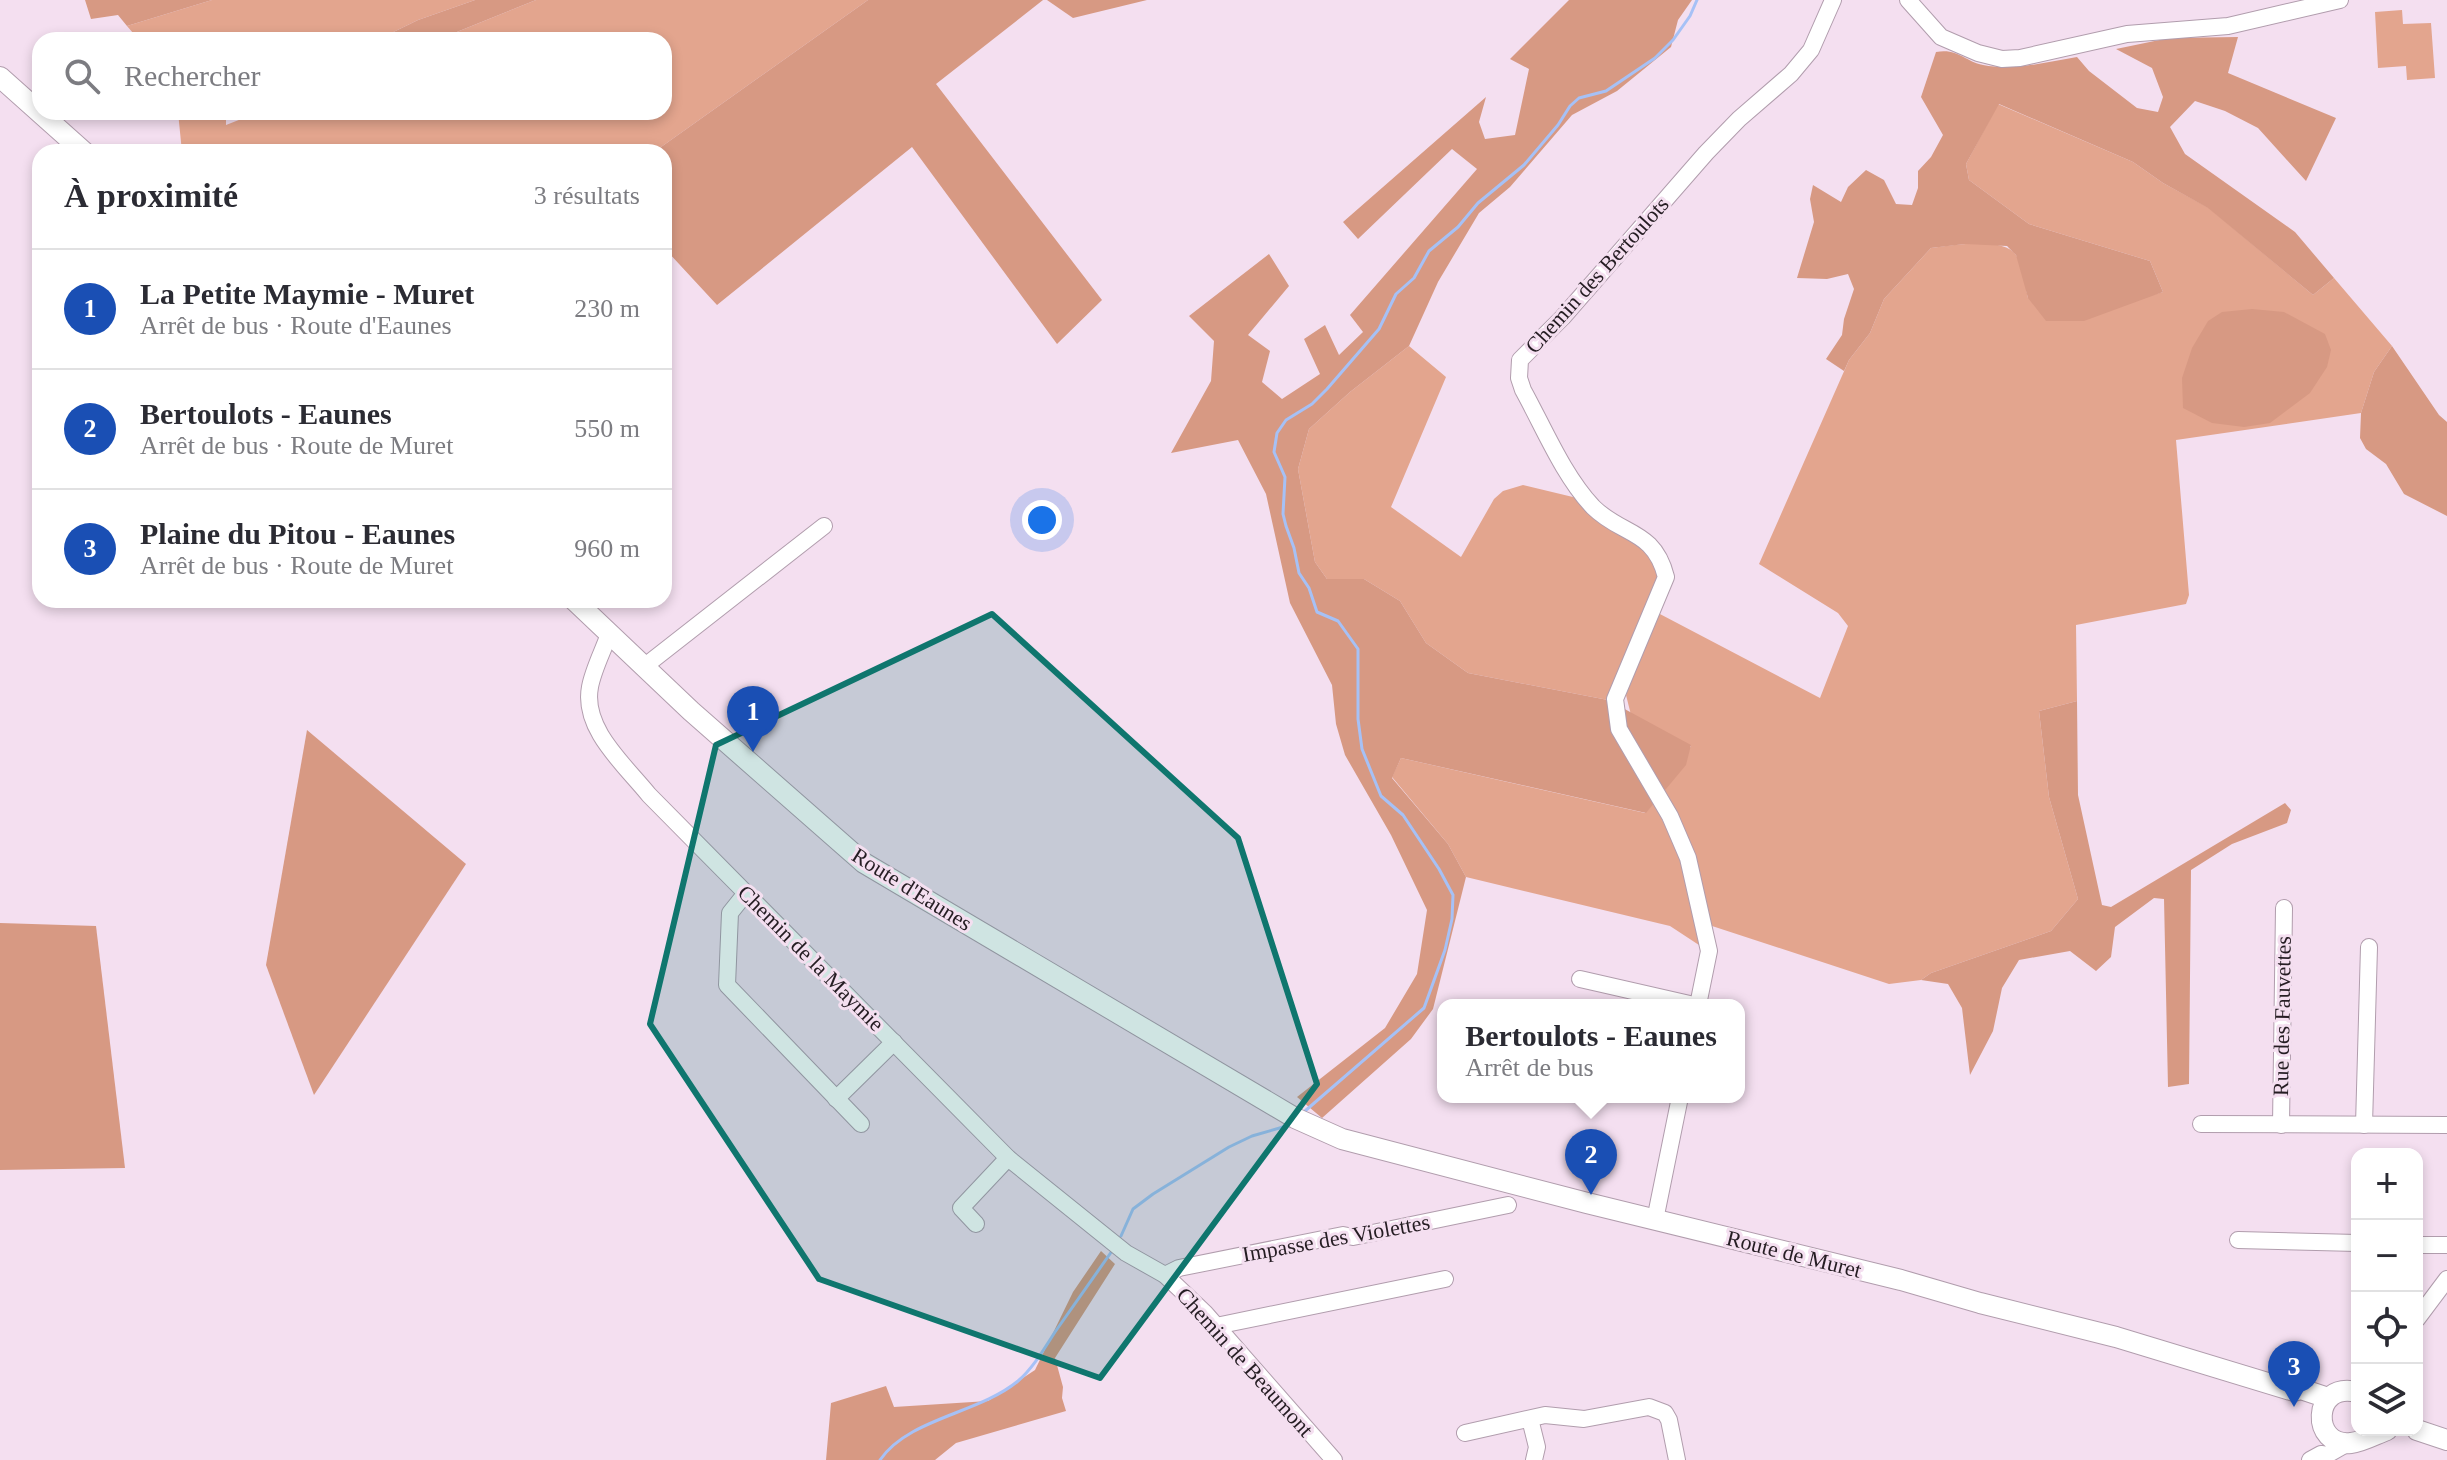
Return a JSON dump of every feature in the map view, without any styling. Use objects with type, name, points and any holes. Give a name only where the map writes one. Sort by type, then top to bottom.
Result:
[{"type":"main road","points":[[0,77],[32,106]]},
{"type":"main road","points":[[48,120],[75,144]]},
{"type":"main road","name":"Route d'Eaunes","points":[[582,608],[767,780],[864,863],[1295,1118]]},
{"type":"main road","name":"Route de Muret","points":[[1295,1118],[1342,1139],[1888,1276],[2116,1337],[2294,1391],[2301,1389],[2325,1415]]},
{"type":"main road","points":[[2351,1391],[2341,1391],[2325,1415],[2339,1442],[2361,1437]]},
{"type":"main road","points":[[2423,1432],[2447,1440]]},
{"type":"street","name":"Chemin des Bertoulots","points":[[1697,999],[1709,951],[1688,858],[1670,816],[1619,729],[1615,699],[1666,577],[1663,564],[1654,548],[1595,508],[1567,471],[1523,390],[1519,378],[1520,360],[1563,317],[1706,153],[1739,119],[1791,74],[1811,50],[1833,0]]},
{"type":"street","points":[[1908,0],[1941,37],[1978,53],[2002,59],[2020,58],[2127,34],[2228,26],[2340,0]]},
{"type":"street","points":[[645,666],[824,526]]},
{"type":"street","name":"Chemin de la Maymie","points":[[609,634],[590,686],[588,707],[598,732],[649,795],[1008,1158],[1112,1242]]},
{"type":"street","points":[[746,893],[730,913],[725,978],[730,990],[861,1124]]},
{"type":"street","name":"Rue des Fauvettes","points":[[2281,1125],[2284,908]]},
{"type":"street","points":[[2364,1125],[2369,947]]},
{"type":"street","points":[[1580,979],[1669,999]]},
{"type":"street","points":[[836,1099],[894,1042]]},
{"type":"street","points":[[1655,1220],[1679,1103]]},
{"type":"street","points":[[2201,1124],[2447,1125]]},
{"type":"street","points":[[976,1224],[961,1208],[1008,1158]]},
{"type":"street","name":"Impasse des Violettes","points":[[1165,1275],[1179,1268],[1508,1205]]},
{"type":"street","points":[[2238,1240],[2351,1243]]},
{"type":"street","name":"Chemin de Beaumont","points":[[1112,1242],[1165,1275],[1216,1326],[1334,1460]]},
{"type":"street","points":[[2423,1245],[2447,1245]]},
{"type":"street","points":[[1216,1326],[1445,1279]]},
{"type":"street","points":[[2423,1311],[2447,1279]]},
{"type":"street","points":[[1465,1433],[1557,1415],[1584,1419],[1658,1408],[1669,1420],[1677,1460]]},
{"type":"street","points":[[2315,1457],[2320,1447],[2325,1415]]},
{"type":"street","points":[[1530,1419],[1537,1447],[1534,1460]]},
{"type":"street","points":[[2315,1457],[2327,1455],[2361,1437]]},
{"type":"highlighted area","points":[[992,614],[1238,838],[1317,1084],[1100,1378],[819,1279],[650,1024],[716,745]]},
{"type":"shaded area","points":[[85,0],[212,0],[127,26],[118,15],[91,19]]},
{"type":"shaded area","points":[[212,0],[475,0],[393,32],[132,32],[127,26]]},
{"type":"shaded area","points":[[475,0],[536,0],[457,32],[393,32]]},
{"type":"shaded area","points":[[536,0],[868,0],[665,144],[181,144],[179,120],[226,120],[226,125],[239,120],[672,120],[672,32],[457,32]]},
{"type":"shaded area","points":[[868,0],[1043,0],[936,84],[1102,300],[1057,344],[912,147],[717,305],[672,256],[672,144],[665,144]]},
{"type":"shaded area","points":[[1047,0],[1147,0],[1073,18]]},
{"type":"shaded area","points":[[1569,0],[1692,0],[1678,20],[1671,47],[1617,91],[1572,115],[1510,187],[1479,213],[1438,282],[1409,346],[1309,429],[1298,469],[1315,562],[1327,579],[1364,579],[1400,601],[1426,643],[1468,673],[1608,700],[1691,745],[1686,765],[1646,813],[1401,758],[1392,778],[1448,844],[1466,877],[1433,1009],[1411,1039],[1322,1118],[1297,1097],[1385,1028],[1417,974],[1427,910],[1391,835],[1345,755],[1336,724],[1332,685],[1290,603],[1266,494],[1238,440],[1171,453],[1211,381],[1214,341],[1189,316],[1269,254],[1289,286],[1248,335],[1270,351],[1262,382],[1282,399],[1320,374],[1304,339],[1325,325],[1339,355],[1363,332],[1350,315],[1477,169],[1452,149],[1358,239],[1343,222],[1486,97],[1479,122],[1485,139],[1515,135],[1529,69],[1510,59]]},
{"type":"shaded area","points":[[2402,10],[2403,24],[2431,23],[2435,78],[2407,80],[2406,66],[2378,68],[2375,12]]},
{"type":"shaded area","points":[[2238,37],[2228,73],[2336,118],[2306,181],[2258,128],[2225,111],[2195,101],[2170,127],[2185,154],[2295,232],[2334,278],[2313,295],[2208,208],[2133,162],[1999,104],[1966,164],[1969,180],[2029,224],[2150,261],[2163,292],[2084,321],[2046,321],[2028,298],[2016,255],[2007,246],[1965,244],[1931,248],[1884,299],[1870,333],[1844,371],[1826,359],[1842,335],[1854,289],[1848,274],[1827,279],[1797,278],[1814,222],[1810,199],[1813,185],[1841,202],[1848,187],[1866,170],[1884,180],[1896,204],[1912,205],[1918,188],[1918,171],[1931,157],[1943,135],[1921,97],[1936,52],[1956,53],[1976,63],[1995,67],[2077,57],[2089,71],[2137,108],[2158,112],[2163,97],[2152,68],[2116,49],[2169,38]]},
{"type":"shaded area","points":[[1998,104],[2133,162],[2163,183],[2209,208],[2313,295],[2334,278],[2392,346],[2374,372],[2361,413],[2176,440],[2189,595],[2186,604],[2076,625],[2077,701],[2039,711],[2049,797],[2078,899],[2051,931],[1931,973],[1921,980],[1889,984],[1709,925],[1663,793],[1691,746],[1631,715],[1626,695],[1658,613],[1820,698],[1848,626],[1838,613],[1759,564],[1849,360],[1870,333],[1884,299],[1931,248],[1989,244],[2010,249],[2020,265],[2028,298],[2141,298],[2163,292],[2150,261],[2029,224],[1969,180],[1966,164]]},
{"type":"shaded area","points":[[2252,309],[2284,312],[2325,334],[2331,350],[2327,367],[2310,393],[2270,423],[2244,427],[2212,423],[2183,408],[2182,378],[2192,348],[2208,321],[2222,312]]},
{"type":"shaded area","points":[[1409,346],[1446,377],[1391,507],[1461,557],[1494,499],[1503,491],[1523,485],[1577,498],[1599,523],[1644,549],[1655,559],[1659,576],[1608,700],[1468,673],[1426,643],[1400,601],[1364,579],[1327,579],[1315,562],[1298,469],[1309,429]]},
{"type":"shaded area","points":[[2392,346],[2447,422],[2447,516],[2404,494],[2386,464],[2366,449],[2360,438],[2361,413],[2374,372]]},
{"type":"shaded area","points":[[2077,701],[2078,795],[2102,905],[2111,907],[2285,803],[2291,810],[2287,823],[2232,844],[2191,870],[2189,1084],[2168,1087],[2164,899],[2154,898],[2115,927],[2111,957],[2096,971],[2070,951],[2019,960],[2002,988],[1993,1031],[1970,1075],[1962,1008],[1948,984],[1921,980],[1931,973],[2051,931],[2078,899],[2049,797],[2039,711]]},
{"type":"shaded area","points":[[307,730],[466,864],[314,1095],[266,965]]},
{"type":"shaded area","points":[[1401,758],[1645,813],[1654,803],[1679,854],[1702,947],[1670,926],[1466,877],[1448,844],[1392,777]]},
{"type":"shaded area","points":[[0,923],[96,926],[125,1168],[0,1170]]},
{"type":"shaded area","points":[[1101,1251],[1115,1264],[1055,1358],[1066,1411],[956,1443],[935,1460],[826,1460],[831,1403],[886,1386],[894,1407],[988,1401],[1035,1370],[1073,1292]]},
{"type":"waterway","points":[[1305,1111],[1424,1008],[1445,950],[1452,919],[1453,895],[1403,815],[1381,796],[1362,749],[1358,719],[1358,649],[1338,621],[1317,612],[1309,588],[1299,573],[1283,514],[1285,477],[1274,452],[1277,433],[1286,420],[1312,404],[1327,389],[1379,329],[1396,294],[1414,278],[1429,251],[1458,227],[1478,203],[1524,165],[1579,98],[1606,91],[1655,58],[1673,40],[1697,0]]},
{"type":"waterway","points":[[1121,1236],[1133,1209],[1153,1194],[1229,1147],[1283,1127]]},
{"type":"waterway","points":[[880,1460],[908,1435],[984,1401],[1018,1381],[1038,1358],[1112,1251]]},
{"type":"place","name":"La Petite Maymie - Muret","points":[[753,752]]},
{"type":"place","name":"Bertoulots - Eaunes","points":[[1591,1195]]},
{"type":"place","name":"Plaine du Pitou - Eaunes","points":[[2294,1407]]}]
